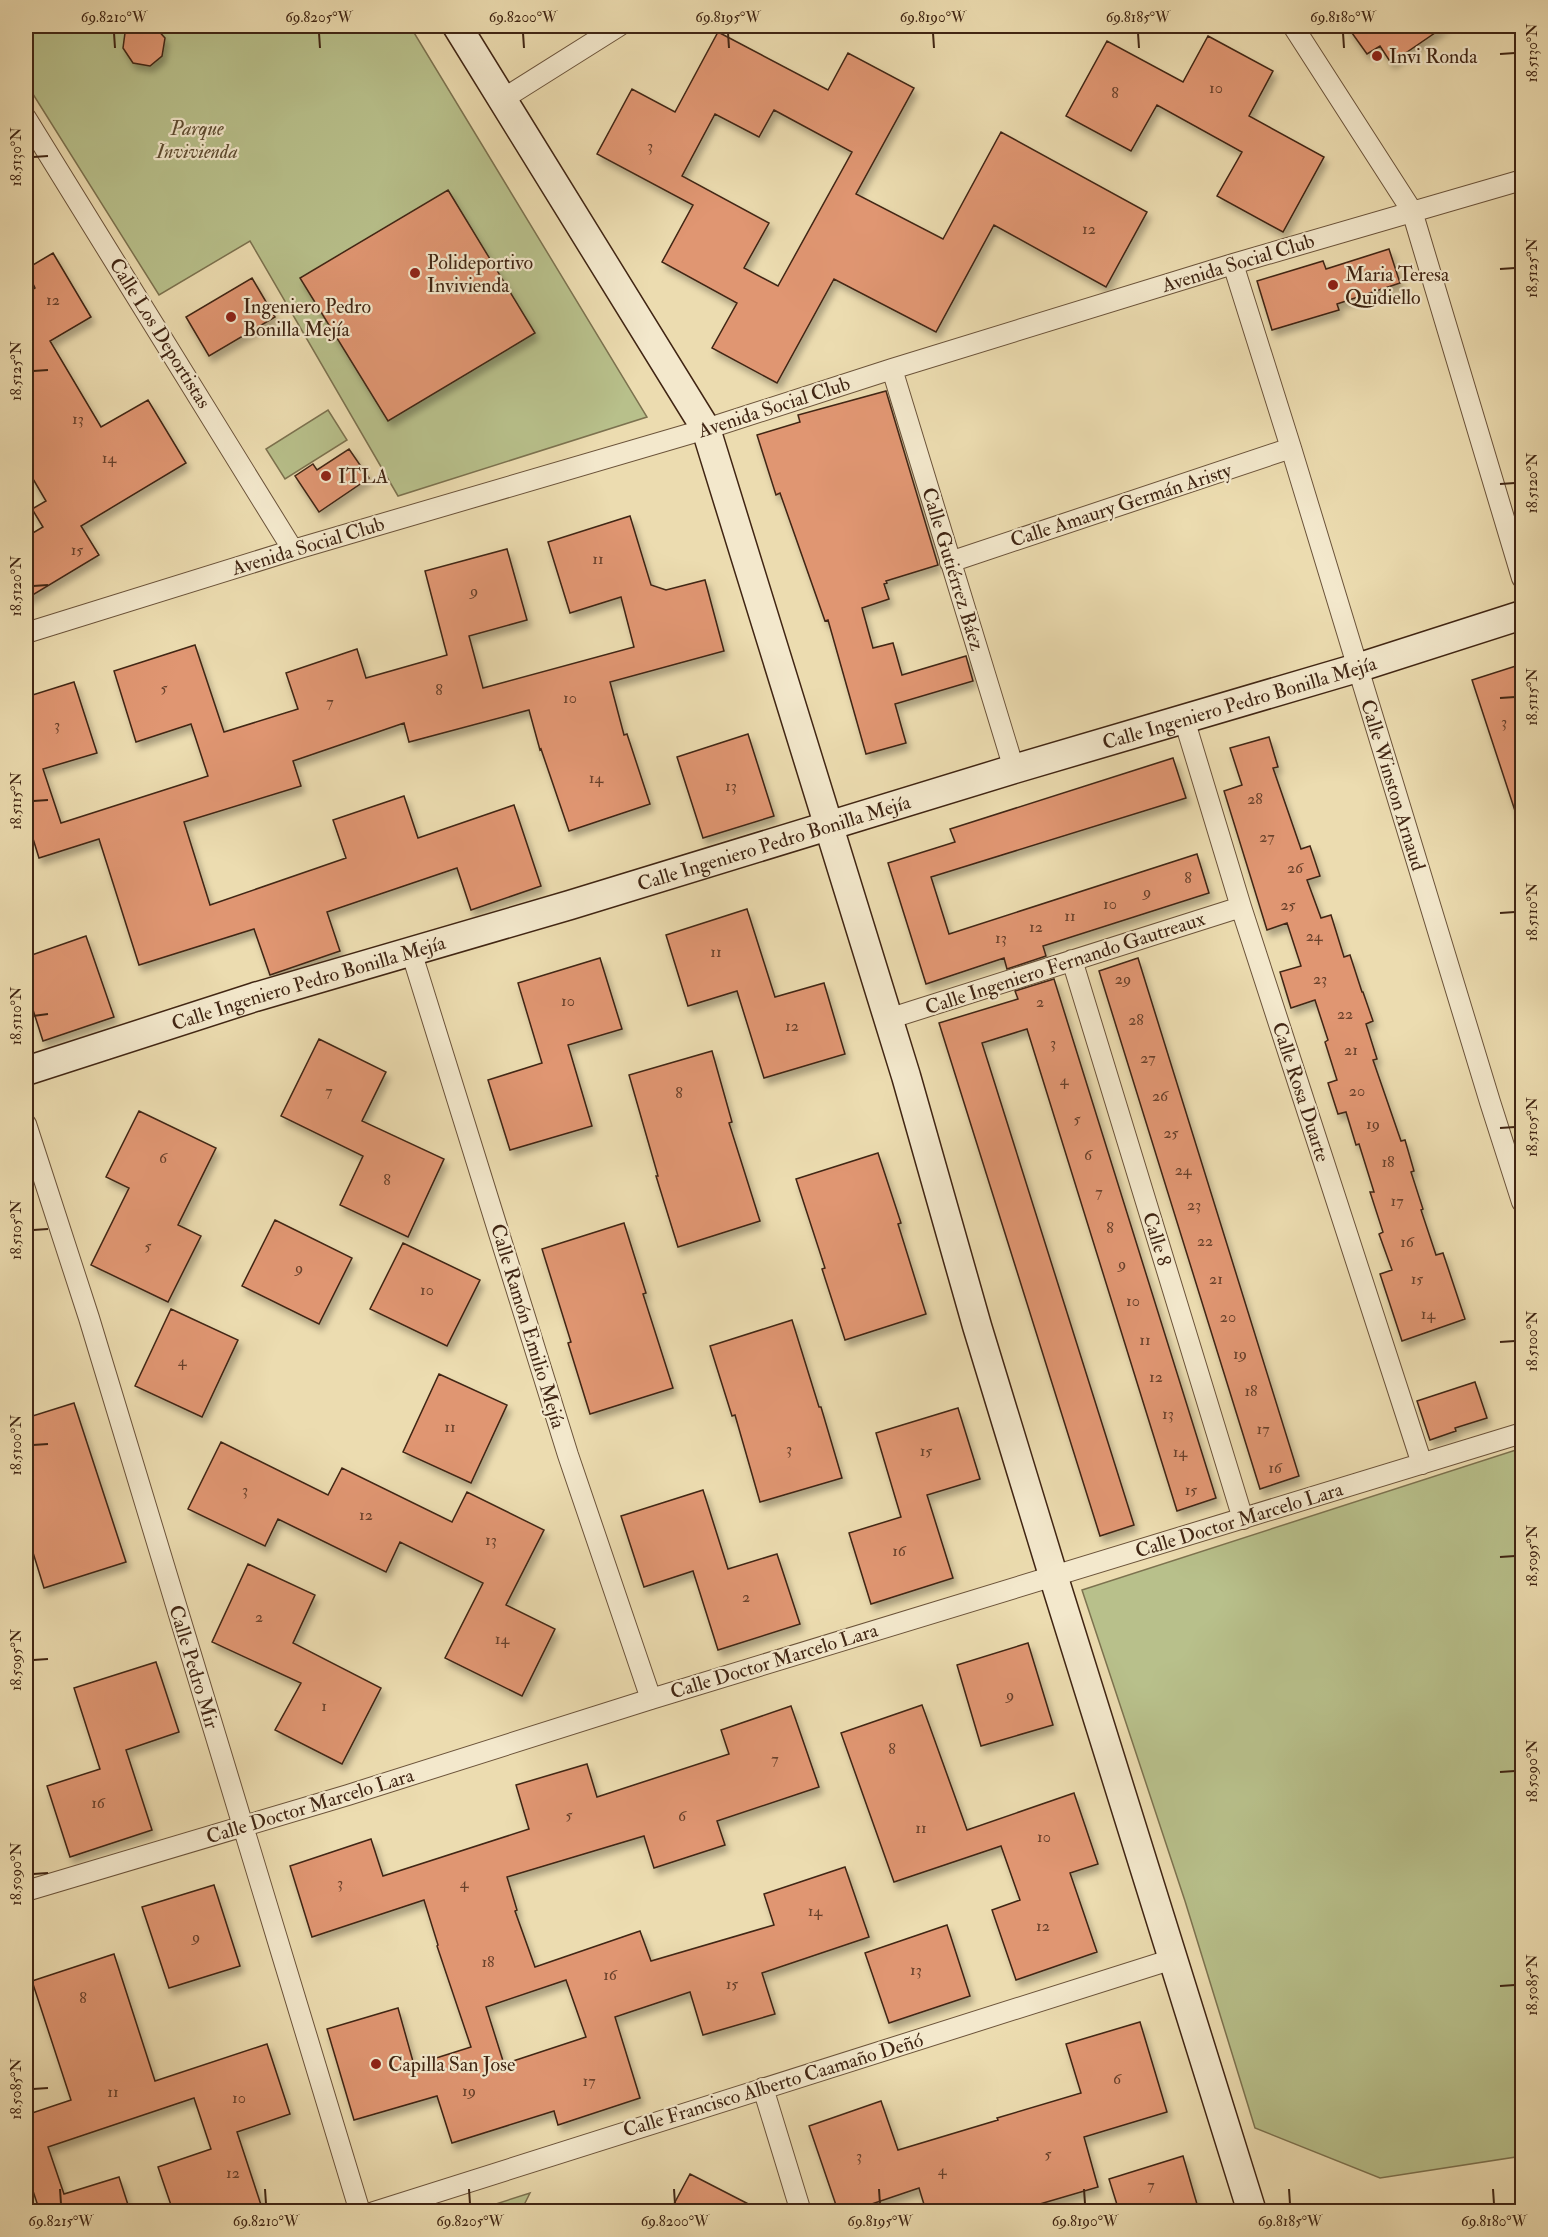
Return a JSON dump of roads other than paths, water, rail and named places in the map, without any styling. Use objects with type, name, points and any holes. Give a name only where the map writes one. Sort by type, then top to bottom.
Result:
[{"type":"street","points":[[458,26],[706,429],[888,1019],[1053,1575],[1252,2211]]},
{"type":"street","points":[[503,99],[619,26]]},
{"type":"street","points":[[1293,26],[1412,212],[1522,578]]},
{"type":"street","name":"Calle Los Deportistas","points":[[26,117],[293,549]]},
{"type":"street","name":"Avenida Social Club","points":[[26,633],[293,549],[706,429],[1233,264],[1522,180]]},
{"type":"street","name":"Calle Winston Arnaud","points":[[1233,264],[1522,1202]]},
{"type":"street","name":"Calle Gutiérrez Báez","points":[[892,369],[1014,769]]},
{"type":"street","name":"Calle Amaury Germán Aristy","points":[[950,562],[1291,448]]},
{"type":"street","name":"Calle Ingeniero Pedro Bonilla Mejía","points":[[26,1071],[255,997],[570,905],[1014,769],[1357,668],[1522,615]]},
{"type":"street","name":"Calle Rosa Duarte","points":[[1184,720],[1241,907],[1422,1464]]},
{"type":"street","name":"Calle Ingeniero Fernando Gautreaux","points":[[888,1019],[1241,907]]},
{"type":"street","name":"Calle Ramón Emilio Mejía","points":[[411,951],[564,1444],[651,1699]]},
{"type":"street","name":"Calle 8","points":[[1072,960],[1243,1519]]},
{"type":"street","name":"Calle Pedro Mir","points":[[26,1124],[89,1318],[360,2211]]},
{"type":"street","name":"Calle Doctor Marcelo Lara","points":[[26,1891],[242,1827],[1053,1575],[1522,1433]]},
{"type":"street","name":"Calle Francisco Alberto Caamaño Deñó","points":[[374,2211],[1173,1959]]},
{"type":"street","points":[[763,2088],[801,2211]]},
{"type":"place","name":"Invi Ronda","points":[[1377,56]]},
{"type":"place","name":"Polideportivo Invivienda","points":[[415,273]]},
{"type":"place","name":"Maria Teresa Quidiello","points":[[1333,285]]},
{"type":"place","name":"Ingeniero Pedro Bonilla Mejía","points":[[231,317]]},
{"type":"place","name":"ITLA","points":[[326,476]]},
{"type":"place","name":"Capilla San Jose","points":[[376,2064]]},
{"type":"park label","name":"Parque Invivienda","points":[[197,140]]}]
